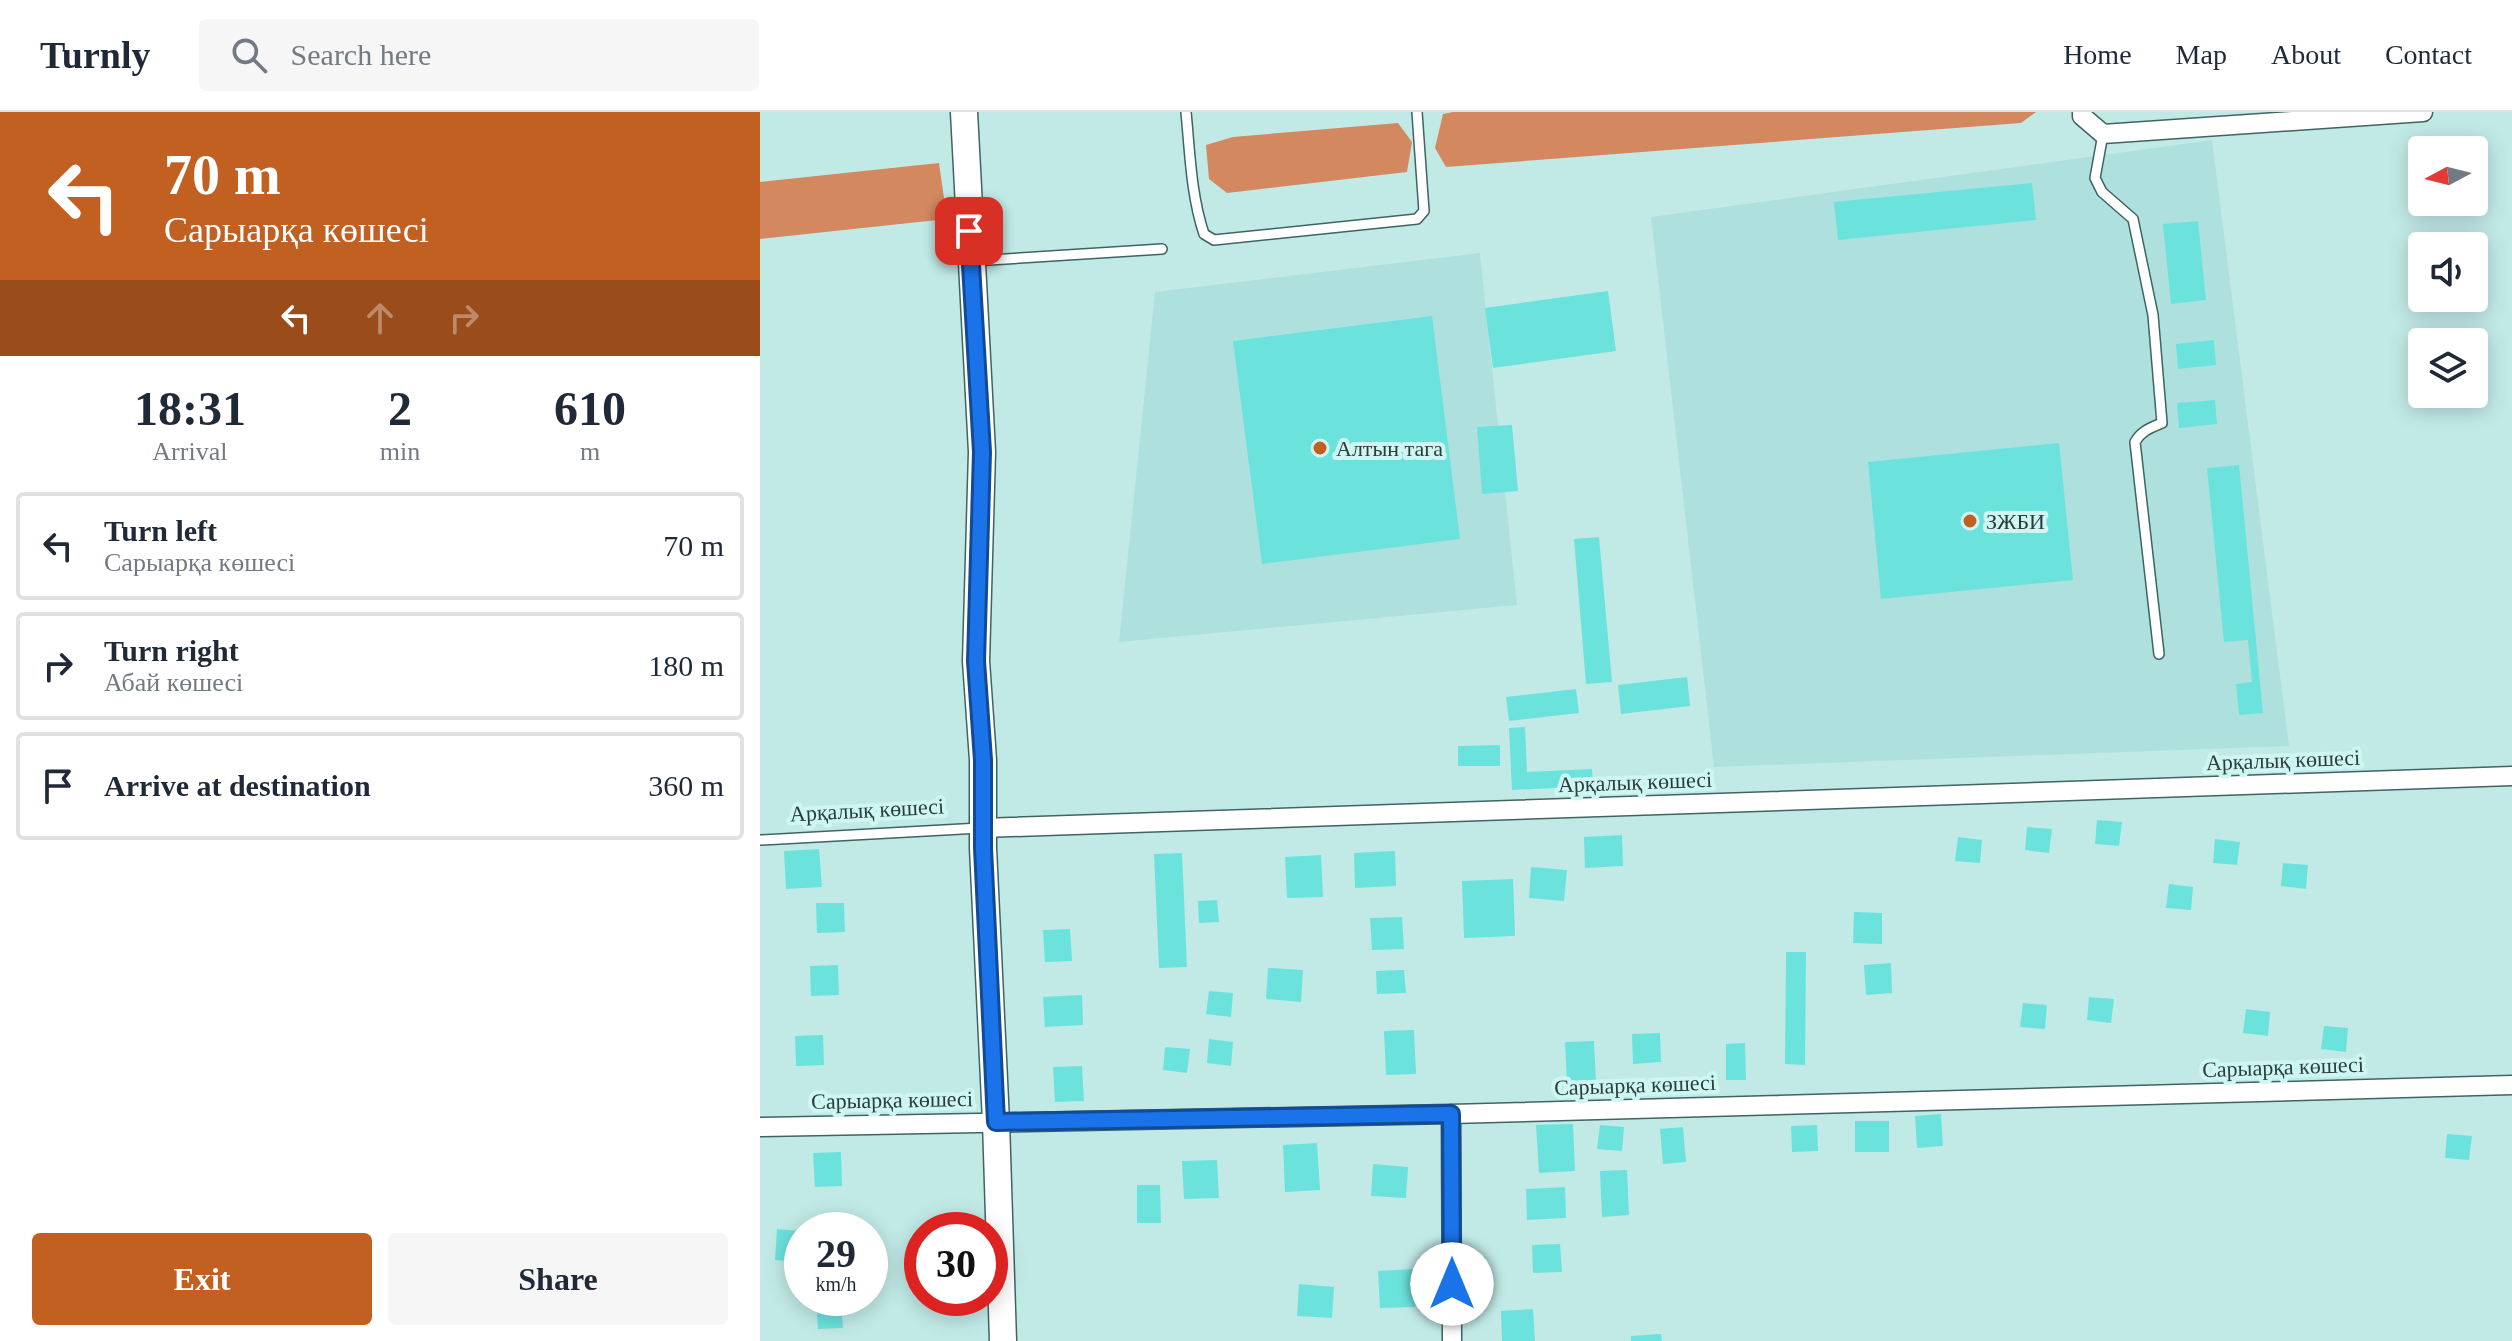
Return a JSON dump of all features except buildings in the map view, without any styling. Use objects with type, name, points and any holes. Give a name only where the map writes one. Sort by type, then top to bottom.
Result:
[{"type":"main road","points":[[964,112],[982,452],[976,661],[983,760],[1003,1341]]},
{"type":"street","points":[[2082,112],[2082,116],[2103,134],[2423,112]]},
{"type":"street","name":"Арқалық көшесі","points":[[983,828],[2512,776]]},
{"type":"street","name":"Сарыарқа көшесі","points":[[760,1127],[1451,1114],[2512,1085]]},
{"type":"street","points":[[1451,1114],[1452,1341]]},
{"type":"lane","points":[[1186,112],[1199,220],[1204,234],[1214,240],[1417,219],[1424,211],[1417,112]]},
{"type":"lane","points":[[2103,134],[2095,178],[2102,192],[2133,219],[2153,315],[2162,423],[2139,435],[2135,442],[2159,654]]},
{"type":"lane","points":[[970,261],[1162,249]]},
{"type":"lane","name":"Арқалық көшесі","points":[[760,840],[983,828]]},
{"type":"shaded area","points":[[2036,112],[2021,123],[1446,167],[1435,148],[1443,114]]},
{"type":"shaded area","points":[[1398,123],[1412,142],[1407,172],[1227,193],[1209,179],[1206,145],[1233,137]]},
{"type":"shaded area","points":[[2212,140],[2289,746],[1714,767],[1651,217]]},
{"type":"shaded area","points":[[939,163],[947,219],[760,239],[760,182]]},
{"type":"shaded area","name":"Алтын тага","points":[[1480,253],[1517,605],[1119,642],[1155,292]]},
{"type":"place","name":"Алтын тага","points":[[1320,448]]},
{"type":"place","name":"ЗЖБИ","points":[[1970,521]]},
{"type":"route","points":[[969,231],[982,452],[976,661],[983,760],[983,848],[996,1122],[1451,1114],[1452,1284]]}]
